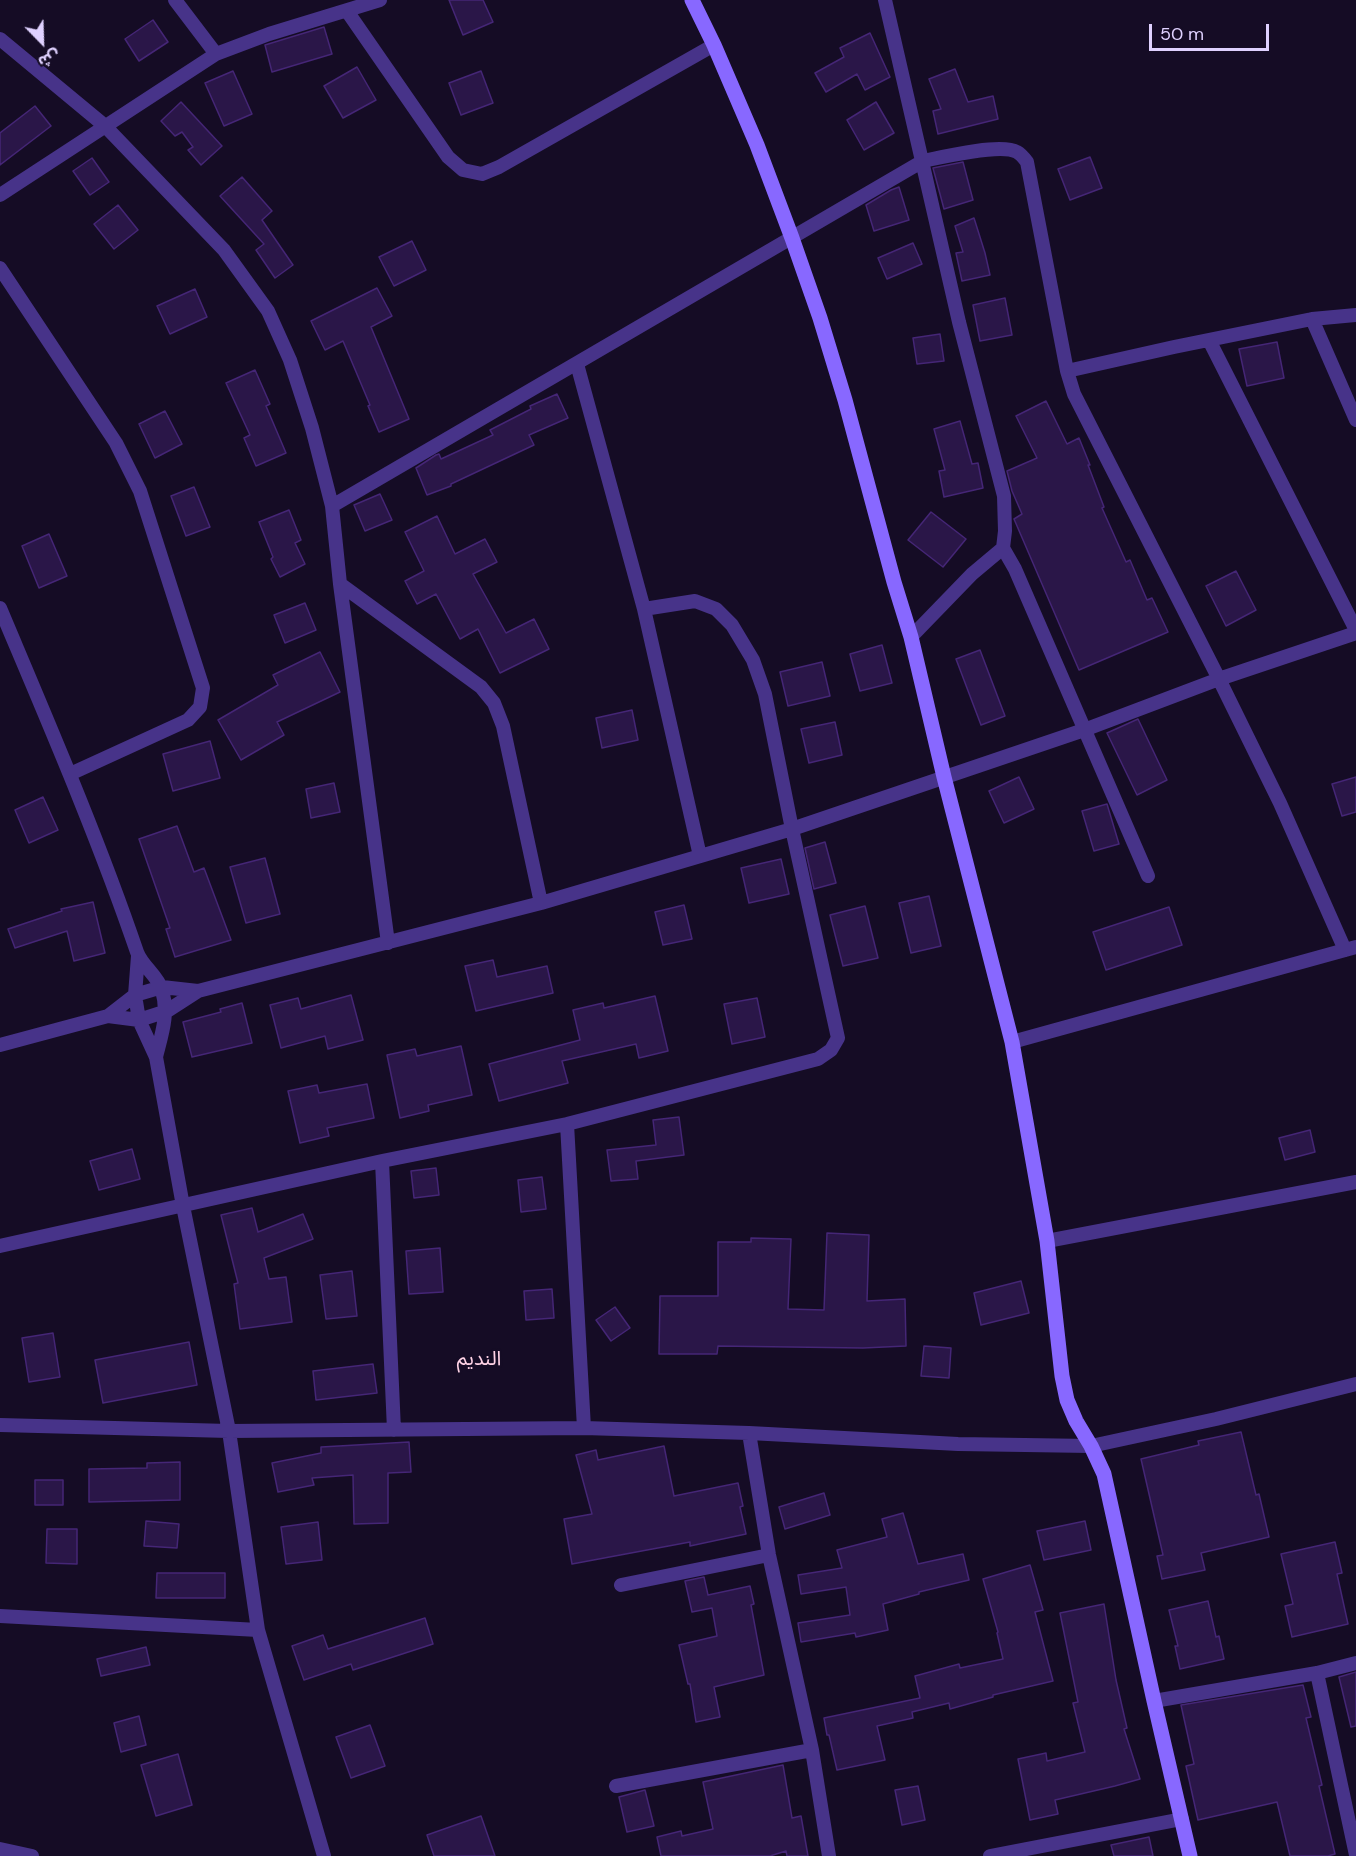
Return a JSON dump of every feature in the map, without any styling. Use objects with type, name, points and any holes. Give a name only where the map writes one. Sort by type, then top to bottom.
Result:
[{"type":"main road","points":[[692,0],[757,145],[820,318],[911,637],[944,777],[1012,1042],[1047,1241],[1062,1376],[1067,1400],[1104,1474],[1190,1856]]},
{"type":"street","points":[[174,0],[216,54]]},
{"type":"street","points":[[0,195],[216,54],[269,34],[380,0]]},
{"type":"street","points":[[885,0],[959,322],[1004,496],[1003,548],[1015,569],[1148,876]]},
{"type":"street","points":[[347,11],[448,157],[463,170],[482,174],[499,167],[714,45]]},
{"type":"street","points":[[0,39],[105,126],[224,250],[268,311],[290,360],[312,428],[332,507],[340,584],[388,943]]},
{"type":"street","points":[[332,507],[923,161],[1006,148],[1018,152],[1027,162],[1067,371],[1074,394],[1219,679],[1350,948],[1012,1042]]},
{"type":"street","points":[[0,268],[116,442],[140,491],[203,688],[200,707],[188,720],[70,774]]},
{"type":"street","points":[[1067,371],[1312,319],[1356,315]]},
{"type":"street","points":[[1312,319],[1356,420]]},
{"type":"street","points":[[0,1044],[108,1016],[139,1020],[167,1011],[198,991],[541,903],[792,829],[1084,730],[1219,679],[1356,632],[1209,340]]},
{"type":"street","points":[[577,364],[644,609],[700,856]]},
{"type":"street","points":[[911,637],[972,574],[1003,548]]},
{"type":"street","points":[[340,584],[481,687],[494,703],[503,726],[541,903]]},
{"type":"street","points":[[0,1246],[382,1161],[567,1124],[818,1059],[831,1050],[838,1038],[765,694],[753,660],[732,625],[716,609],[695,601],[644,609]]},
{"type":"street","points":[[0,608],[70,774],[138,956],[162,987],[167,1011],[156,1057]]},
{"type":"street","points":[[138,956],[135,995],[139,1020],[156,1057],[183,1206],[229,1431],[258,1630],[324,1856]]},
{"type":"street","points":[[108,1016],[135,995],[162,987],[198,991]]},
{"type":"street","points":[[567,1124],[584,1428]]},
{"type":"street","points":[[382,1161],[394,1430]]},
{"type":"street","points":[[1047,1241],[1356,1182]]},
{"type":"street","points":[[0,1425],[229,1431],[584,1428],[749,1433],[957,1444],[1091,1446],[1216,1419],[1356,1384]]},
{"type":"street","points":[[749,1433],[769,1555],[812,1750],[829,1856]]},
{"type":"street","points":[[621,1585],[769,1555]]},
{"type":"street","points":[[0,1616],[258,1630]]},
{"type":"street","points":[[1154,1701],[1356,1663]]},
{"type":"street","points":[[1317,1672],[1356,1855]]},
{"type":"street","points":[[616,1786],[812,1750]]},
{"type":"street","points":[[990,1856],[1033,1852],[1182,1819]]},
{"type":"street","points":[[0,1849],[32,1856]]},
{"type":"building","points":[[449,0],[483,0],[493,22],[463,35]]},
{"type":"building","points":[[153,20],[168,42],[139,61],[125,39]]},
{"type":"building","points":[[324,27],[332,54],[272,72],[265,45]]},
{"type":"building","points":[[870,33],[890,77],[865,90],[857,74],[826,92],[815,73],[844,57],[840,48]]},
{"type":"building","points":[[357,67],[376,100],[343,118],[324,86]]},
{"type":"building","points":[[955,69],[968,102],[993,96],[998,119],[938,134],[933,111],[941,109],[929,79]]},
{"type":"building","points":[[233,71],[252,114],[224,126],[205,83]]},
{"type":"building","points":[[481,71],[493,103],[461,115],[449,83]]},
{"type":"building","points":[[181,102],[222,146],[201,165],[188,150],[193,147],[182,132],[175,136],[161,121]]},
{"type":"building","points":[[876,102],[894,133],[864,150],[847,120]]},
{"type":"building","points":[[35,106],[51,126],[0,165],[0,133]]},
{"type":"building","points":[[1090,157],[1102,188],[1070,200],[1058,169]]},
{"type":"building","points":[[92,158],[109,182],[90,195],[73,171]]},
{"type":"building","points":[[963,162],[973,200],[944,209],[933,168]]},
{"type":"building","points":[[242,177],[272,211],[262,220],[293,265],[275,278],[256,250],[264,244],[220,196]]},
{"type":"building","points":[[899,187],[909,220],[874,231],[866,205]]},
{"type":"building","points":[[118,205],[138,230],[114,249],[94,224]]},
{"type":"building","points":[[974,218],[990,275],[962,281],[956,253],[963,252],[955,226]]},
{"type":"building","points":[[412,241],[426,270],[394,286],[379,257]]},
{"type":"building","points":[[913,243],[922,264],[887,279],[878,258]]},
{"type":"building","points":[[377,288],[392,316],[371,327],[409,419],[379,432],[343,341],[325,350],[311,321]]},
{"type":"building","points":[[195,289],[207,317],[170,334],[157,306]]},
{"type":"building","points":[[1005,298],[1012,335],[980,341],[973,305]]},
{"type":"building","points":[[940,334],[944,361],[917,364],[913,338]]},
{"type":"building","points":[[1277,342],[1284,378],[1247,386],[1239,349]]},
{"type":"building","points":[[255,370],[270,404],[266,406],[286,453],[256,466],[244,438],[250,435],[226,383]]},
{"type":"building","points":[[557,394],[568,418],[529,435],[534,445],[451,486],[427,495],[416,468],[436,455],[439,454],[441,459],[493,435],[490,430],[531,409],[530,406]]},
{"type":"building","points":[[1046,401],[1067,444],[1079,438],[1104,507],[1102,508],[1126,562],[1130,560],[1147,600],[1152,598],[1168,632],[1079,670],[1014,519],[1022,514],[1012,491],[1007,471],[1037,458],[1016,416]]},
{"type":"building","points":[[165,411],[182,444],[155,458],[139,424]]},
{"type":"building","points":[[960,421],[972,464],[978,463],[983,488],[944,497],[939,471],[945,470],[934,429]]},
{"type":"building","points":[[194,487],[210,527],[186,536],[171,496]]},
{"type":"building","points":[[380,494],[392,520],[365,531],[354,505]]},
{"type":"building","points":[[289,510],[301,540],[295,543],[305,564],[280,577],[271,559],[273,557],[259,522]]},
{"type":"building","points":[[931,512],[966,539],[943,567],[908,540]]},
{"type":"building","points":[[437,516],[455,554],[485,539],[497,562],[473,574],[506,633],[534,619],[549,649],[500,673],[478,629],[460,639],[436,594],[417,604],[405,581],[424,571],[405,532]]},
{"type":"building","points":[[49,534],[67,576],[39,588],[22,546]]},
{"type":"building","points":[[1236,571],[1256,610],[1226,626],[1206,586]]},
{"type":"building","points":[[305,603],[316,630],[285,643],[274,615]]},
{"type":"building","points":[[882,645],[892,683],[860,691],[850,654]]},
{"type":"building","points":[[980,650],[1005,716],[981,725],[956,659]]},
{"type":"building","points":[[320,652],[340,692],[277,722],[284,735],[241,760],[218,720],[278,685],[273,675]]},
{"type":"building","points":[[822,662],[830,696],[788,706],[780,672]]},
{"type":"building","points":[[632,710],[638,740],[602,748],[596,718]]},
{"type":"building","points":[[1138,719],[1167,780],[1137,795],[1107,733]]},
{"type":"building","points":[[835,722],[842,755],[809,763],[801,729]]},
{"type":"building","points":[[210,741],[220,778],[173,791],[163,754]]},
{"type":"building","points":[[1019,777],[1034,809],[1004,823],[989,791]]},
{"type":"building","points":[[1356,777],[1356,812],[1342,816],[1332,784]]},
{"type":"building","points":[[334,783],[340,812],[311,818],[306,789]]},
{"type":"building","points":[[43,797],[58,830],[29,843],[15,810]]},
{"type":"building","points":[[1107,804],[1119,844],[1094,851],[1082,811]]},
{"type":"building","points":[[177,826],[194,872],[204,868],[231,940],[175,957],[166,929],[170,928],[139,839]]},
{"type":"building","points":[[825,842],[836,883],[814,889],[805,848]]},
{"type":"building","points":[[265,858],[280,914],[246,923],[230,867]]},
{"type":"building","points":[[781,859],[789,894],[749,903],[741,868]]},
{"type":"building","points":[[929,896],[941,946],[911,953],[899,903]]},
{"type":"building","points":[[93,902],[105,953],[74,961],[67,931],[15,948],[8,929],[62,911],[61,909]]},
{"type":"building","points":[[684,905],[692,939],[663,945],[655,912]]},
{"type":"building","points":[[865,906],[878,958],[843,966],[830,915]]},
{"type":"building","points":[[1169,907],[1182,945],[1106,970],[1093,932]]},
{"type":"building","points":[[493,960],[497,977],[547,966],[553,993],[476,1011],[465,966]]},
{"type":"building","points":[[351,995],[363,1040],[328,1049],[325,1036],[281,1048],[270,1005],[298,998],[301,1009]]},
{"type":"building","points":[[655,996],[668,1051],[639,1058],[636,1044],[562,1061],[568,1083],[499,1101],[489,1064],[580,1040],[573,1010],[603,1003],[604,1008]]},
{"type":"building","points":[[757,998],[765,1037],[732,1044],[724,1004]]},
{"type":"building","points":[[242,1003],[252,1043],[192,1057],[183,1022],[221,1012],[220,1009]]},
{"type":"building","points":[[461,1046],[472,1095],[428,1105],[429,1111],[400,1118],[387,1055],[415,1049],[417,1056]]},
{"type":"building","points":[[367,1084],[374,1118],[327,1128],[329,1136],[300,1143],[288,1091],[317,1085],[319,1093]]},
{"type":"building","points":[[679,1117],[684,1155],[636,1161],[638,1179],[611,1181],[607,1150],[656,1145],[653,1120]]},
{"type":"building","points":[[1310,1130],[1315,1152],[1285,1160],[1279,1138]]},
{"type":"building","points":[[132,1149],[140,1179],[99,1190],[90,1161]]},
{"type":"building","points":[[436,1168],[439,1195],[414,1198],[411,1171]]},
{"type":"building","points":[[542,1177],[546,1209],[521,1212],[518,1180]]},
{"type":"building","points":[[252,1208],[258,1232],[303,1214],[313,1239],[264,1258],[269,1279],[286,1277],[292,1322],[240,1329],[234,1284],[238,1283],[221,1215]]},
{"type":"building","points":[[827,1233],[869,1235],[867,1301],[905,1299],[906,1346],[863,1348],[718,1346],[717,1354],[659,1354],[660,1296],[718,1296],[718,1242],[751,1242],[751,1238],[791,1239],[788,1309],[824,1310]]},
{"type":"building","points":[[440,1248],[443,1292],[409,1294],[406,1251]]},
{"type":"building","points":[[352,1271],[357,1316],[326,1319],[320,1275]]},
{"type":"building","points":[[1021,1281],[1029,1313],[981,1325],[974,1293]]},
{"type":"building","points":[[552,1289],[554,1318],[526,1320],[524,1291]]},
{"type":"building","points":[[615,1307],[630,1328],[611,1341],[596,1320]]},
{"type":"building","points":[[53,1333],[60,1377],[29,1382],[22,1338]]},
{"type":"building","points":[[189,1342],[197,1385],[103,1403],[95,1360]]},
{"type":"building","points":[[924,1346],[951,1348],[949,1378],[921,1376]]},
{"type":"building","points":[[373,1364],[377,1393],[316,1400],[313,1371]]},
{"type":"building","points":[[1241,1432],[1269,1537],[1201,1553],[1205,1570],[1162,1579],[1157,1556],[1163,1555],[1141,1459],[1199,1445],[1198,1441]]},
{"type":"building","points":[[409,1442],[411,1472],[388,1473],[388,1523],[354,1524],[353,1475],[312,1478],[314,1485],[278,1492],[272,1463],[321,1453],[321,1447]]},
{"type":"building","points":[[664,1446],[674,1496],[738,1483],[746,1534],[690,1546],[690,1542],[572,1564],[564,1519],[592,1514],[576,1455],[596,1450],[598,1460]]},
{"type":"building","points":[[180,1462],[180,1500],[89,1502],[89,1469],[147,1468],[147,1463]]},
{"type":"building","points":[[35,1480],[63,1480],[63,1505],[35,1505]]},
{"type":"building","points":[[824,1493],[830,1515],[785,1529],[779,1507]]},
{"type":"building","points":[[903,1513],[918,1564],[963,1554],[969,1580],[919,1592],[919,1594],[883,1604],[888,1630],[856,1637],[855,1633],[801,1642],[798,1623],[850,1615],[846,1587],[801,1594],[798,1575],[842,1568],[837,1550],[887,1537],[882,1519]]},
{"type":"building","points":[[146,1521],[179,1524],[177,1548],[144,1546]]},
{"type":"building","points":[[1085,1521],[1091,1550],[1044,1560],[1037,1531]]},
{"type":"building","points":[[318,1522],[322,1560],[286,1564],[281,1527]]},
{"type":"building","points":[[47,1529],[77,1529],[77,1564],[46,1563]]},
{"type":"building","points":[[1335,1542],[1342,1573],[1337,1574],[1348,1624],[1292,1637],[1285,1606],[1293,1604],[1281,1554]]},
{"type":"building","points":[[1030,1565],[1043,1610],[1035,1612],[1053,1681],[993,1695],[993,1697],[950,1709],[949,1703],[912,1712],[913,1718],[877,1726],[885,1760],[837,1770],[824,1718],[920,1698],[915,1676],[959,1664],[960,1668],[1003,1659],[983,1579]]},
{"type":"building","points":[[157,1573],[225,1573],[225,1598],[156,1598]]},
{"type":"building","points":[[704,1577],[708,1595],[750,1586],[754,1604],[751,1605],[764,1675],[714,1687],[720,1717],[696,1722],[690,1684],[688,1684],[679,1645],[717,1636],[712,1608],[692,1612],[685,1581]]},
{"type":"building","points":[[1208,1601],[1216,1637],[1219,1636],[1224,1659],[1180,1669],[1175,1646],[1178,1646],[1169,1610]]},
{"type":"building","points":[[1104,1604],[1116,1680],[1127,1728],[1124,1729],[1140,1779],[1055,1800],[1058,1814],[1030,1820],[1018,1759],[1046,1753],[1047,1761],[1085,1752],[1073,1703],[1078,1702],[1060,1613]]},
{"type":"building","points":[[425,1618],[433,1644],[353,1670],[351,1664],[304,1680],[292,1646],[323,1635],[328,1649]]},
{"type":"building","points":[[146,1647],[150,1665],[101,1676],[97,1659]]},
{"type":"building","points":[[1356,1672],[1356,1726],[1351,1727],[1339,1677]]},
{"type":"building","points":[[1303,1685],[1311,1717],[1306,1718],[1335,1854],[1328,1856],[1290,1856],[1277,1802],[1198,1820],[1186,1766],[1194,1764],[1181,1705]]},
{"type":"building","points":[[139,1716],[146,1745],[121,1752],[114,1723]]},
{"type":"building","points":[[370,1725],[385,1766],[351,1778],[336,1737]]},
{"type":"building","points":[[178,1754],[192,1805],[156,1816],[141,1765]]},
{"type":"building","points":[[783,1765],[792,1818],[801,1816],[808,1856],[787,1856],[786,1851],[770,1856],[661,1856],[657,1837],[681,1831],[682,1836],[713,1829],[703,1782]]},
{"type":"building","points":[[918,1786],[925,1820],[902,1825],[895,1790]]},
{"type":"building","points":[[645,1790],[654,1826],[627,1832],[619,1797]]},
{"type":"building","points":[[481,1816],[495,1856],[434,1856],[427,1835]]},
{"type":"building","points":[[1149,1837],[1153,1856],[1114,1856],[1111,1845]]},
{"type":"district","name":"النديم","points":[[479,1360]]}]
